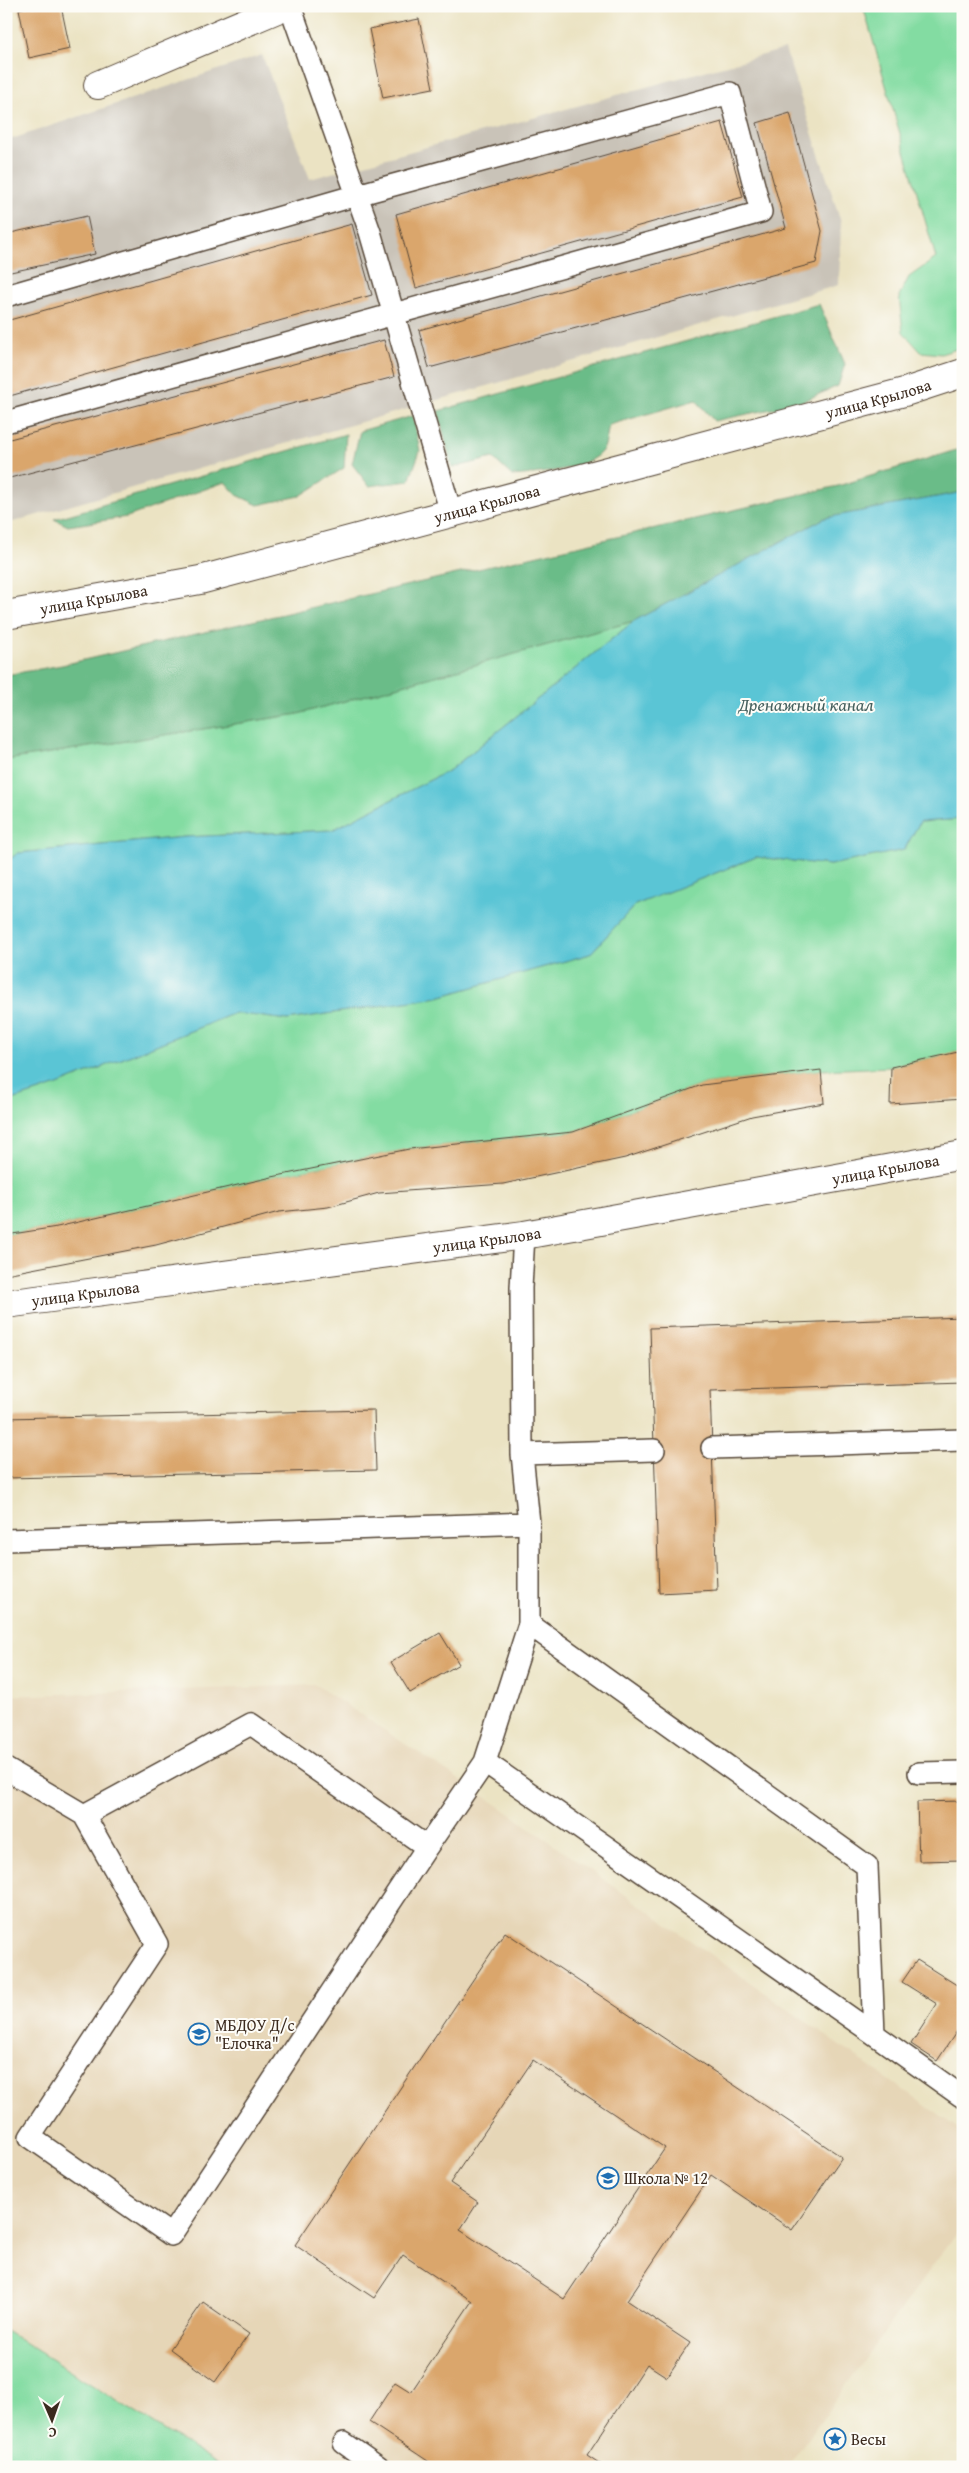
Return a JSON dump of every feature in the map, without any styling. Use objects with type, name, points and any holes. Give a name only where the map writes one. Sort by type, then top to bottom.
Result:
[{"type":"street","points":[[98,85],[284,6]]},
{"type":"street","name":"улица Крылова","points":[[6,615],[200,580],[898,394],[963,373]]},
{"type":"street","name":"улица Крылова","points":[[6,1304],[524,1235],[963,1155]]},
{"type":"lane","points":[[290,6],[357,195],[451,513]]},
{"type":"lane","points":[[6,296],[357,195],[730,93],[761,212],[394,316],[6,422]]},
{"type":"lane","points":[[6,1769],[84,1815],[157,1944],[30,2137],[171,2235],[426,1847],[485,1762],[529,1624],[529,1524],[522,1454],[521,1288],[524,1235]]},
{"type":"lane","points":[[712,1448],[963,1440]]},
{"type":"lane","points":[[522,1454],[654,1450]]},
{"type":"lane","points":[[6,1540],[529,1524]]},
{"type":"lane","points":[[529,1624],[867,1866],[874,2034]]},
{"type":"lane","points":[[84,1815],[251,1724],[426,1847]]},
{"type":"lane","points":[[485,1762],[962,2095]]},
{"type":"lane","points":[[919,1772],[963,1772]]},
{"type":"lane","points":[[344,2443],[378,2467]]},
{"type":"shaded area","points":[[785,49],[841,222],[839,285],[6,524],[6,141],[262,55],[310,179]]},
{"type":"shaded area","name":"Школа № 12","points":[[316,1685],[499,1806],[963,2132],[963,2224],[787,2467],[6,2467],[6,1696]]},
{"type":"green space","points":[[863,6],[963,6],[963,347],[941,354],[921,352],[903,332],[899,296],[909,277],[936,258]]},
{"type":"green space","points":[[819,304],[845,364],[838,386],[796,404],[714,421],[696,400],[609,425],[605,446],[598,455],[588,461],[562,470],[512,476],[493,458],[452,468],[438,411]]},
{"type":"green space","points":[[413,416],[420,451],[409,481],[369,486],[352,464],[360,431]]},
{"type":"green space","points":[[346,434],[344,468],[300,496],[258,505],[237,495],[225,482],[127,517],[68,526],[54,519]]},
{"type":"green space","points":[[963,448],[963,492],[825,518],[634,621],[298,714],[6,760],[6,675],[62,665],[838,486]]},
{"type":"green space","points":[[634,621],[450,770],[332,830],[185,837],[18,853],[6,862],[6,760],[298,714]]},
{"type":"green space","points":[[963,819],[963,1053],[958,1052],[891,1067],[821,1070],[702,1085],[573,1132],[409,1149],[272,1177],[57,1227],[6,1235],[6,1102],[55,1086],[235,1013],[287,1020],[438,997],[590,954],[635,905],[756,857],[830,865],[904,850],[920,822]]},
{"type":"green space","points":[[6,2331],[222,2467],[6,2467]]},
{"type":"water","name":"Дренажный канал","points":[[963,492],[963,819],[920,822],[904,850],[830,865],[756,857],[635,905],[590,954],[438,997],[287,1020],[235,1013],[55,1086],[6,1102],[6,862],[18,853],[185,837],[332,830],[450,770],[634,621],[825,518]]},
{"type":"building","points":[[30,6],[61,6],[70,49],[29,58],[19,9]]},
{"type":"building","points":[[419,19],[433,88],[383,98],[369,29]]},
{"type":"building","points":[[790,113],[822,231],[816,263],[429,368],[419,330],[786,228],[757,123]]},
{"type":"building","points":[[722,122],[743,197],[416,288],[396,214]]},
{"type":"building","points":[[87,216],[95,254],[6,273],[6,234]]},
{"type":"building","points":[[352,224],[372,295],[6,397],[6,321]]},
{"type":"building","points":[[384,340],[394,377],[6,479],[6,440]]},
{"type":"building","points":[[958,1052],[963,1053],[963,1099],[890,1104],[891,1067]]},
{"type":"building","points":[[821,1070],[824,1103],[752,1116],[625,1158],[503,1184],[379,1193],[328,1207],[279,1212],[156,1245],[6,1274],[6,1235],[57,1227],[272,1177],[409,1149],[573,1132],[702,1085]]},
{"type":"building","points":[[963,1317],[963,1382],[710,1390],[717,1590],[659,1593],[650,1328]]},
{"type":"building","points":[[374,1410],[376,1470],[6,1478],[6,1418]]},
{"type":"building","points":[[440,1633],[459,1664],[410,1693],[391,1662]]},
{"type":"building","points":[[963,1801],[963,1860],[919,1861],[917,1802]]},
{"type":"building","points":[[505,1932],[842,2157],[792,2230],[711,2175],[627,2301],[690,2343],[667,2377],[647,2364],[587,2455],[605,2467],[437,2467],[369,2422],[395,2382],[411,2392],[472,2301],[403,2255],[374,2298],[295,2245]],"holes":[[[533,2060],[665,2148],[564,2299],[460,2230],[478,2202],[450,2183]]]},
{"type":"building","points":[[917,1960],[963,1989],[963,2022],[937,2061],[911,2044],[937,2004],[902,1982]]},
{"type":"building","points":[[203,2302],[249,2334],[215,2382],[170,2349]]},
{"type":"place","name":"МБДОУ Д/с \"Елочка\"","points":[[199,2034]]},
{"type":"place","name":"Школа № 12","points":[[608,2178]]},
{"type":"place","name":"Весы","points":[[835,2439]]}]
